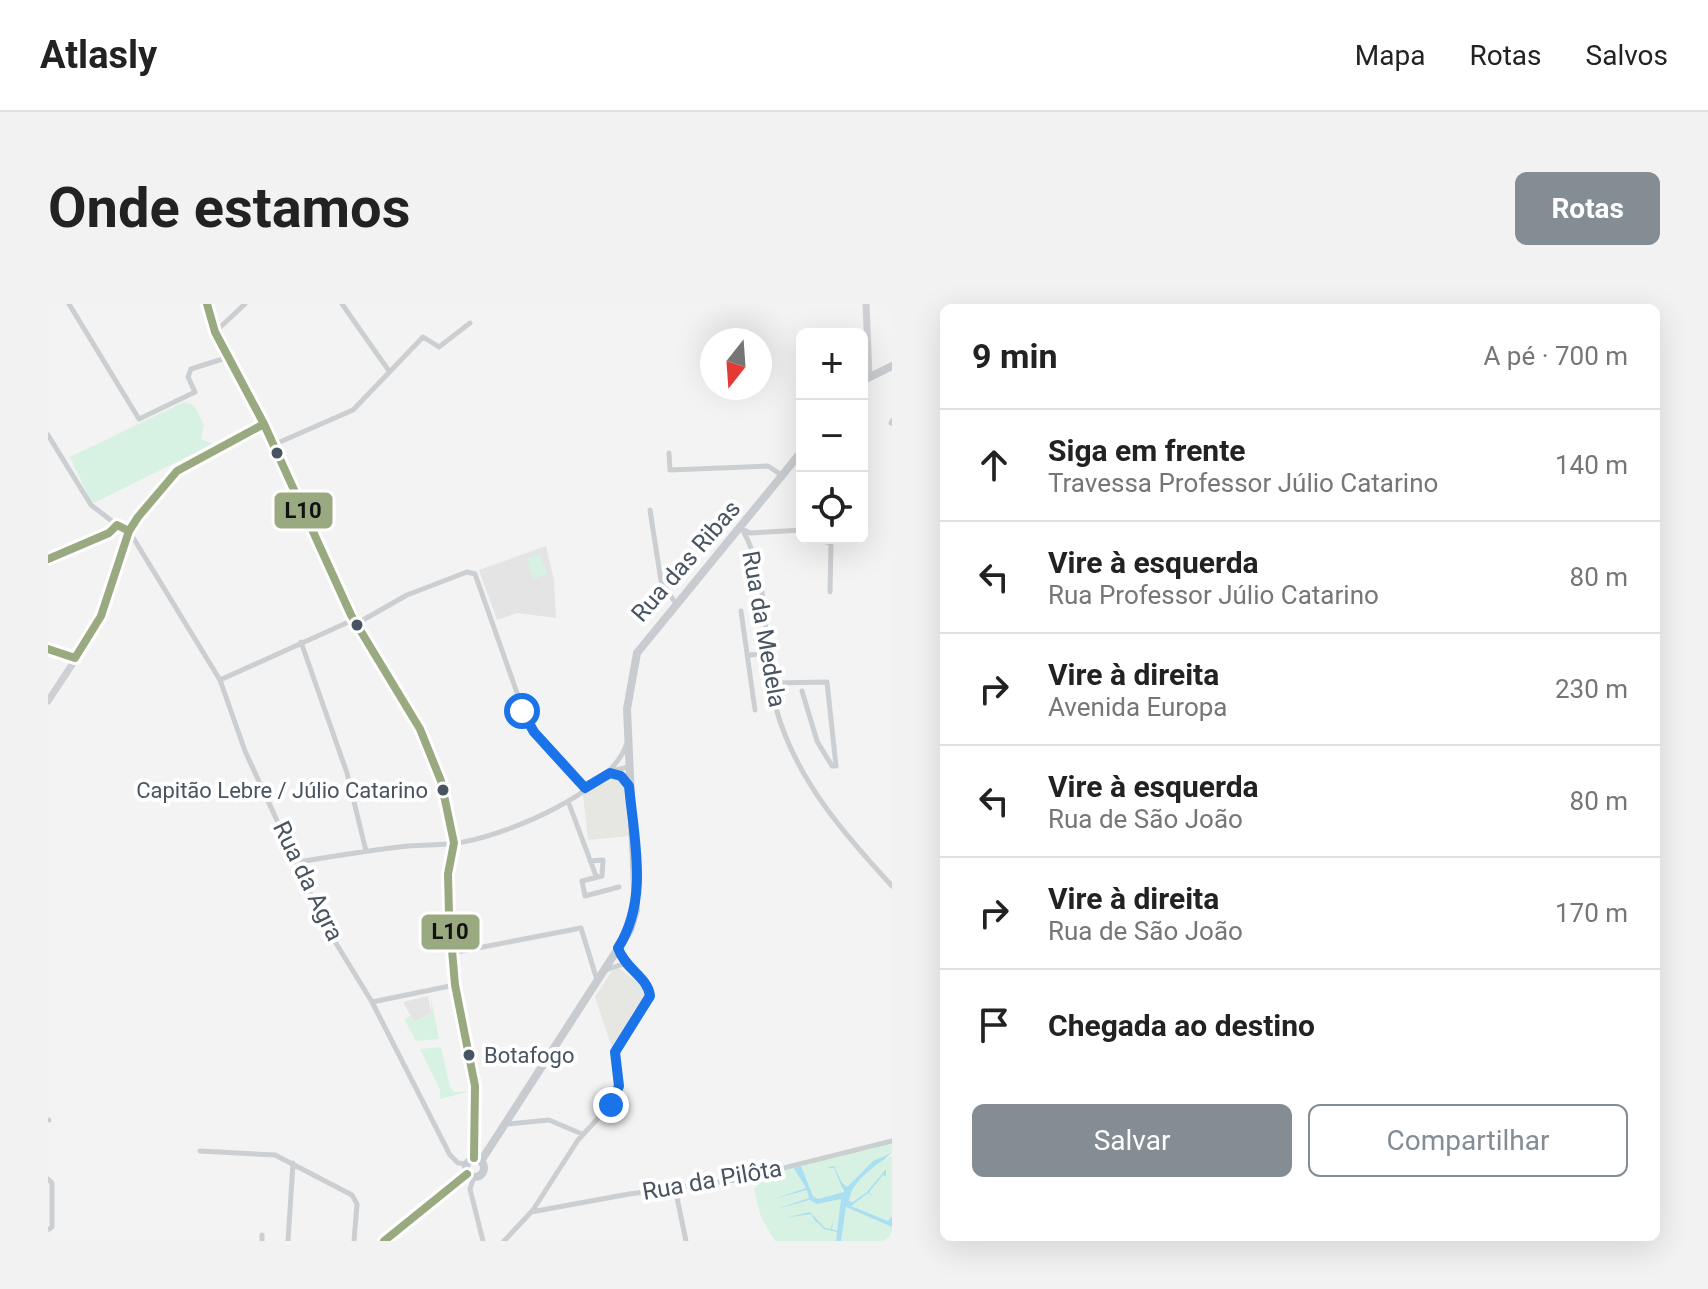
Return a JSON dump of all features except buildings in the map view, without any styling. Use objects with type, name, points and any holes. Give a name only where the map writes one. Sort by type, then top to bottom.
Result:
[{"type":"main road","points":[[207,304],[215,332],[264,424],[354,622],[420,729],[441,781],[454,843],[448,874],[452,953],[455,985],[475,1086],[474,1161],[470,1176],[384,1241]]},
{"type":"main road","points":[[866,304],[866,328]]},
{"type":"main road","points":[[868,377],[892,366]]},
{"type":"main road","points":[[48,701],[101,616],[129,531],[177,471],[264,424]]},
{"type":"main road","name":"Rua das Ribas","points":[[470,1176],[483,1172],[474,1161],[506,1124],[630,930],[637,893],[627,709],[637,653],[742,529],[796,459]]},
{"type":"street","points":[[69,304],[139,419],[195,392],[188,377],[191,369],[229,357]]},
{"type":"street","points":[[215,332],[245,304]]},
{"type":"street","points":[[342,304],[389,371]]},
{"type":"street","points":[[273,445],[353,410],[423,337],[439,347],[470,323]]},
{"type":"street","points":[[48,435],[91,505],[129,531]]},
{"type":"street","points":[[669,453],[670,470],[768,466],[783,476]]},
{"type":"street","points":[[650,510],[661,581],[676,604]]},
{"type":"street","points":[[49,558],[109,533],[117,525]]},
{"type":"street","points":[[742,529],[750,533],[796,530]]},
{"type":"street","name":"Rua da Medela","points":[[742,529],[764,604],[775,706],[797,763],[833,817],[892,886]]},
{"type":"street","name":"Rua da Agra","points":[[129,531],[220,680],[245,751],[326,927],[372,1002],[450,1155],[458,1163],[474,1161]]},
{"type":"street","points":[[126,541],[138,546]]},
{"type":"street","points":[[830,592],[831,544]]},
{"type":"street","points":[[220,680],[467,572],[477,577],[527,721],[585,788]]},
{"type":"street","points":[[741,611],[755,710]]},
{"type":"street","points":[[301,642],[347,773],[366,851]]},
{"type":"street","points":[[48,649],[75,658]]},
{"type":"street","points":[[748,655],[769,654]]},
{"type":"street","points":[[774,683],[827,682],[836,766],[832,766],[823,750],[802,691]]},
{"type":"street","points":[[298,862],[366,851],[454,843],[504,830],[568,801],[605,774],[615,764],[628,739]]},
{"type":"street","points":[[823,750],[834,746]]},
{"type":"street","points":[[615,764],[628,767]]},
{"type":"street","points":[[605,774],[628,767]]},
{"type":"street","points":[[605,774],[618,774],[629,786]]},
{"type":"street","points":[[568,801],[596,876]]},
{"type":"street","points":[[590,861],[603,860],[602,876],[582,881],[585,896],[619,887]]},
{"type":"street","points":[[452,953],[581,928],[600,977],[623,964]]},
{"type":"street","points":[[504,1241],[531,1212],[582,1134],[613,1102],[619,1086],[615,1052],[650,996],[643,981],[623,964],[618,948]]},
{"type":"street","points":[[372,1002],[455,985]]},
{"type":"street","points":[[506,1124],[549,1120],[582,1134]]},
{"type":"street","name":"Rua da Pilôta","points":[[531,1212],[735,1180],[892,1141]]},
{"type":"street","points":[[200,1151],[275,1155],[356,1198],[354,1241]]},
{"type":"street","points":[[288,1241],[293,1163]]},
{"type":"street","points":[[470,1176],[470,1189],[483,1241]]},
{"type":"street","points":[[48,1179],[52,1183],[52,1227],[48,1230]]},
{"type":"street","points":[[675,1188],[686,1241]]},
{"type":"shaded area","points":[[546,546],[554,580],[556,618],[517,613],[497,620],[479,570]]},
{"type":"shaded area","points":[[615,775],[623,781],[629,836],[588,840],[583,795]]},
{"type":"shaded area","points":[[619,968],[643,987],[646,994],[612,1048],[595,997],[612,971]]},
{"type":"shaded area","points":[[428,996],[431,1013],[414,1022],[403,1002]]},
{"type":"green space","points":[[184,402],[194,405],[204,425],[201,439],[213,444],[92,504],[70,457]]},
{"type":"green space","points":[[540,554],[547,574],[533,579],[527,559]]},
{"type":"green space","points":[[431,998],[439,1039],[416,1041],[404,1019],[410,1016],[414,1022],[431,1013]]},
{"type":"green space","points":[[441,1047],[450,1087],[454,1092],[471,1091],[440,1099],[440,1090],[420,1049]]},
{"type":"green space","points":[[892,1142],[892,1153],[867,1167],[847,1187],[842,1186],[843,1195],[818,1199],[813,1196],[801,1166]]},
{"type":"green space","points":[[892,1156],[892,1216],[889,1222],[852,1207],[849,1201],[854,1187],[865,1174],[878,1162]]},
{"type":"green space","points":[[793,1167],[807,1188],[774,1199],[807,1190],[810,1198],[784,1207],[819,1199],[841,1199],[837,1231],[831,1228],[837,1232],[836,1241],[775,1241],[761,1217],[754,1190],[764,1175]]},
{"type":"green space","points":[[846,1207],[892,1227],[892,1241],[841,1241]]},
{"type":"water","points":[[892,1153],[860,1179],[849,1201],[853,1202],[867,1192],[886,1169],[886,1176],[883,1175],[869,1192],[872,1196],[868,1193],[851,1206],[888,1221],[892,1216],[892,1227],[846,1207],[841,1241],[836,1241],[837,1232],[824,1229],[817,1222],[789,1227],[816,1222],[811,1214],[785,1218],[810,1212],[825,1228],[831,1229],[833,1220],[832,1229],[837,1231],[841,1199],[817,1204],[810,1200],[777,1209],[809,1198],[807,1190],[774,1199],[806,1188],[793,1167],[801,1166],[813,1196],[818,1199],[844,1192],[834,1168],[827,1168],[834,1166],[847,1187],[873,1161]]},
{"type":"transit line","name":"L10","points":[[207,304],[215,332],[264,424],[351,615],[420,729],[441,781],[454,843],[448,874],[449,915],[455,985],[475,1086],[474,1158]]},
{"type":"transit line","name":"L10","points":[[48,649],[75,658],[101,616],[129,531],[177,471],[264,424]]},
{"type":"transit line","name":"L10","points":[[48,559],[109,533],[117,525],[129,531]]},
{"type":"transit line","name":"L10","points":[[384,1241],[467,1174]]},
{"type":"place","name":"Capitão Lebre / Júlio Catarino","points":[[443,790]]},
{"type":"place","name":"Botafogo","points":[[469,1055]]},
{"type":"route","points":[[522,711],[534,732],[585,788],[610,773],[624,778],[629,786],[636,910],[630,930],[618,948],[623,964],[647,985],[650,996],[618,1043],[615,1059],[619,1086],[611,1105]]}]
